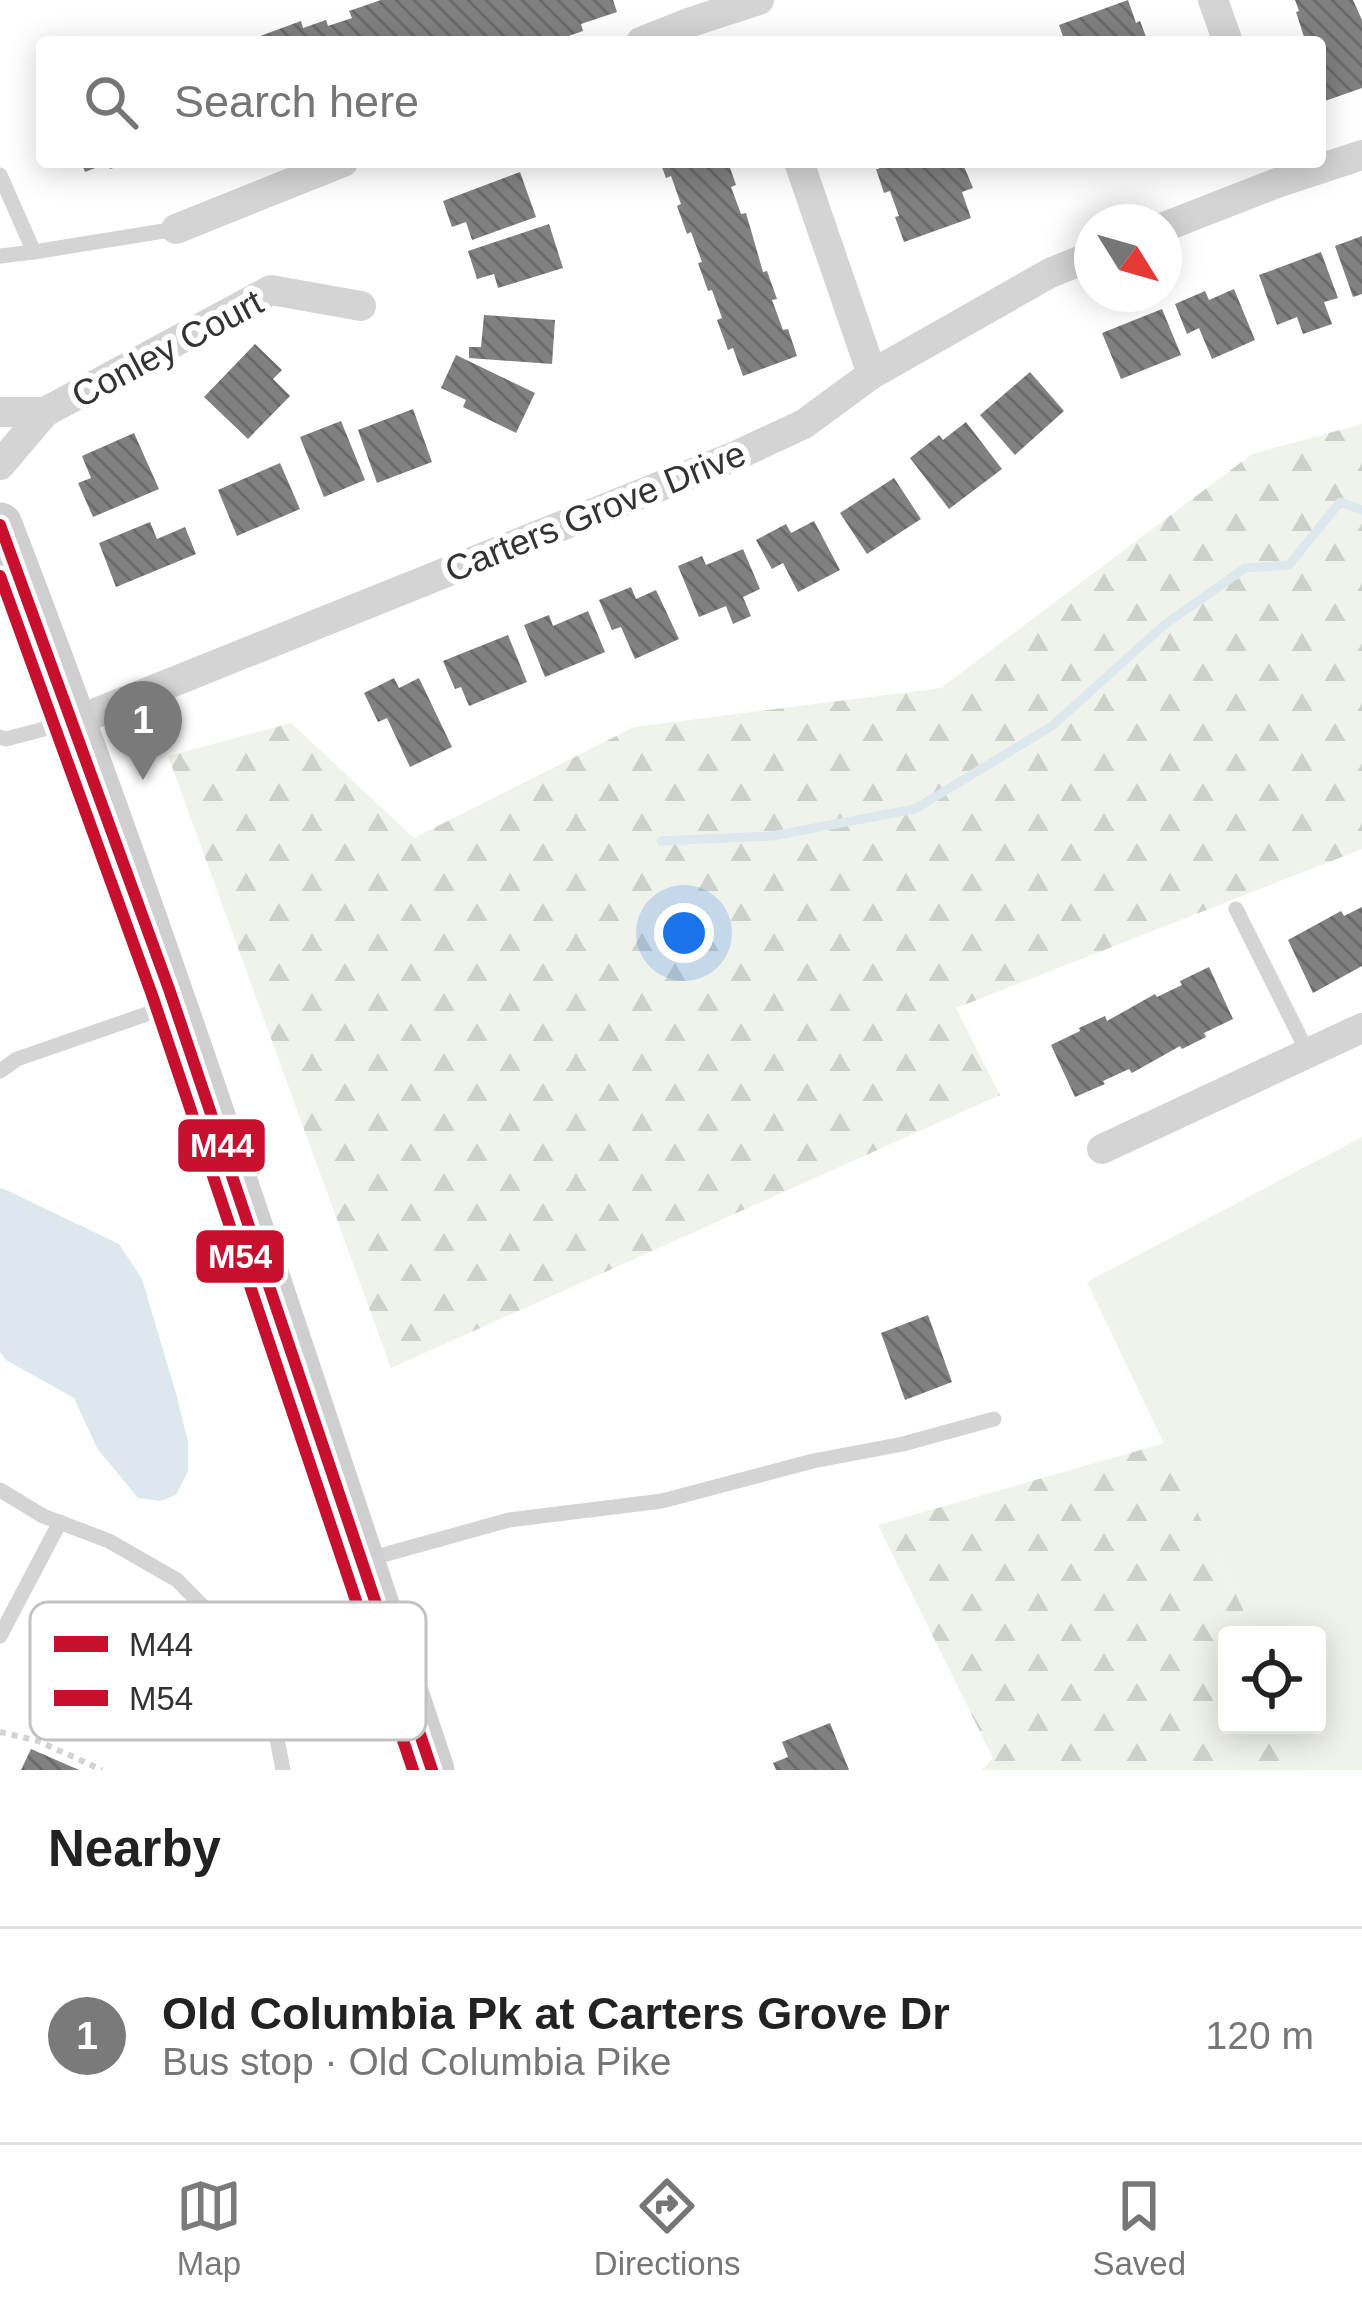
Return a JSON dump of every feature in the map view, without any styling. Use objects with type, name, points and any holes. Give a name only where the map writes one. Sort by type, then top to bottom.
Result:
[{"type":"main road","points":[[0,525],[76,721],[176,1004],[376,1602]]},
{"type":"main road","points":[[422,1740],[432,1770]]},
{"type":"street","points":[[650,36],[688,11],[759,0]]},
{"type":"street","points":[[1213,0],[1226,36]]},
{"type":"street","points":[[1326,161],[1362,154]]},
{"type":"street","points":[[176,229],[329,168]]},
{"type":"street","points":[[801,168],[872,374]]},
{"type":"street","points":[[1182,218],[1274,172]]},
{"type":"street","name":"Carters Grove Drive","points":[[76,721],[733,457],[804,424],[872,374],[1074,263]]},
{"type":"street","name":"Conley Court","points":[[0,465],[45,412],[272,290],[361,306]]},
{"type":"street","name":"Conley Court","points":[[0,412],[45,412]]},
{"type":"street","points":[[1102,1149],[1362,1028]]},
{"type":"lane","points":[[0,175],[34,253]]},
{"type":"lane","points":[[0,256],[176,229]]},
{"type":"lane","points":[[0,737],[76,721]]},
{"type":"lane","points":[[1237,909],[1308,1054]]},
{"type":"lane","points":[[0,1071],[17,1059],[176,1004]]},
{"type":"lane","points":[[362,1561],[509,1520],[662,1501],[994,1419]]},
{"type":"lane","points":[[0,1490],[109,1541],[177,1580],[199,1602]]},
{"type":"lane","points":[[0,1636],[60,1522]]},
{"type":"lane","points":[[277,1740],[283,1770]]},
{"type":"path","points":[[0,1732],[30,1740]]},
{"type":"path","points":[[30,1740],[103,1770]]},
{"type":"green space","points":[[1362,424],[1362,849],[956,1008],[1000,1095],[391,1368],[168,756],[291,723],[414,838],[634,727],[941,688],[1252,454]]},
{"type":"green space","points":[[1362,1137],[1362,1770],[1319,1770],[1301,1734],[1326,1734],[1326,1626],[1251,1626],[1087,1282]]},
{"type":"green space","points":[[1165,1443],[1251,1626],[1218,1626],[1218,1734],[1301,1734],[1319,1770],[982,1770],[993,1758],[878,1525]]},
{"type":"shaded area","points":[[2,1188],[119,1244],[142,1279],[188,1442],[188,1471],[176,1495],[161,1501],[138,1498],[97,1448],[74,1398],[6,1360],[0,1352]]},
{"type":"building","points":[[381,0],[613,0],[617,12],[581,24],[583,31],[568,36],[260,36],[301,21],[303,28],[326,20],[328,26],[352,18],[349,11]]},
{"type":"building","points":[[1128,0],[1146,36],[1063,36],[1059,25]]},
{"type":"building","points":[[1295,0],[1353,0],[1362,20],[1362,88],[1326,101],[1326,36],[1304,36]]},
{"type":"building","points":[[662,168],[730,168],[736,185],[731,187],[741,214],[746,213],[763,272],[767,271],[777,299],[772,300],[797,356],[743,376],[717,320],[722,318],[712,290],[708,291],[691,232],[687,234],[671,176],[666,178]]},
{"type":"building","points":[[965,168],[973,188],[962,192],[971,218],[904,242],[895,217],[899,216],[890,191],[884,193],[879,169]]},
{"type":"building","points":[[520,172],[536,217],[472,240],[466,222],[452,227],[443,201]]},
{"type":"building","points":[[549,224],[563,268],[498,288],[494,274],[477,279],[468,251]]},
{"type":"building","points":[[1362,236],[1362,294],[1353,297],[1335,246]]},
{"type":"building","points":[[1321,252],[1338,298],[1324,302],[1332,324],[1303,334],[1297,317],[1277,325],[1259,275]]},
{"type":"building","points":[[1234,289],[1255,340],[1212,359],[1199,328],[1187,334],[1178,312],[1182,301],[1205,291],[1209,300]]},
{"type":"building","points":[[1163,312],[1181,355],[1121,379],[1102,333]]},
{"type":"building","points":[[484,315],[555,320],[552,364],[469,358],[469,347],[481,347]]},
{"type":"building","points":[[255,344],[282,370],[273,379],[290,396],[248,439],[204,397]]},
{"type":"building","points":[[456,355],[535,393],[516,433],[463,407],[466,400],[441,388]]},
{"type":"building","points":[[1030,372],[1064,411],[1015,455],[980,415]]},
{"type":"building","points":[[413,409],[432,462],[377,483],[358,430]]},
{"type":"building","points":[[341,421],[365,480],[324,497],[300,437]]},
{"type":"building","points":[[966,422],[1002,469],[949,509],[910,458],[939,435],[943,440]]},
{"type":"building","points":[[134,433],[159,489],[93,517],[78,483],[91,478],[82,456]]},
{"type":"building","points":[[280,463],[300,509],[237,536],[218,490]]},
{"type":"building","points":[[894,478],[921,519],[867,554],[840,513]]},
{"type":"building","points":[[814,521],[840,570],[798,592],[783,563],[772,569],[756,540],[786,524],[791,533]]},
{"type":"building","points":[[150,522],[157,539],[185,527],[196,554],[116,587],[99,543]]},
{"type":"building","points":[[743,549],[760,589],[743,597],[751,616],[733,624],[726,606],[699,617],[678,566],[702,556],[706,565]]},
{"type":"building","points":[[631,587],[636,599],[656,590],[679,639],[635,659],[621,627],[612,630],[599,600]]},
{"type":"building","points":[[588,611],[605,652],[545,677],[524,625],[549,615],[553,626]]},
{"type":"building","points":[[508,635],[527,682],[469,706],[461,687],[455,689],[443,661]]},
{"type":"building","points":[[394,678],[399,688],[419,678],[452,747],[410,767],[387,718],[378,722],[364,693]]},
{"type":"building","points":[[1362,907],[1362,966],[1313,993],[1288,940],[1341,911],[1344,916]]},
{"type":"building","points":[[1209,967],[1233,1019],[1182,1049],[1075,1097],[1051,1045],[1105,1016],[1107,1021],[1182,985],[1180,981]]},
{"type":"building","points":[[928,1315],[952,1382],[905,1400],[881,1333]]},
{"type":"building","points":[[830,1723],[849,1770],[776,1770],[773,1763],[788,1757],[782,1742]]},
{"type":"building","points":[[31,1749],[79,1770],[21,1770]]},
{"type":"waterway","points":[[661,841],[772,836],[915,809],[1052,726],[1164,625],[1245,568],[1289,565],[1340,502],[1362,510]]},
{"type":"transit line","name":"M44","points":[[0,525],[169,989],[375,1602]]},
{"type":"transit line","name":"M54","points":[[0,576],[152,995],[356,1602]]},
{"type":"transit line","name":"M54","points":[[403,1740],[413,1770]]},
{"type":"transit line","name":"M44","points":[[422,1740],[432,1770]]},
{"type":"place","name":"Old Columbia Pk at Carters Grove Dr","points":[[143,780]]}]
